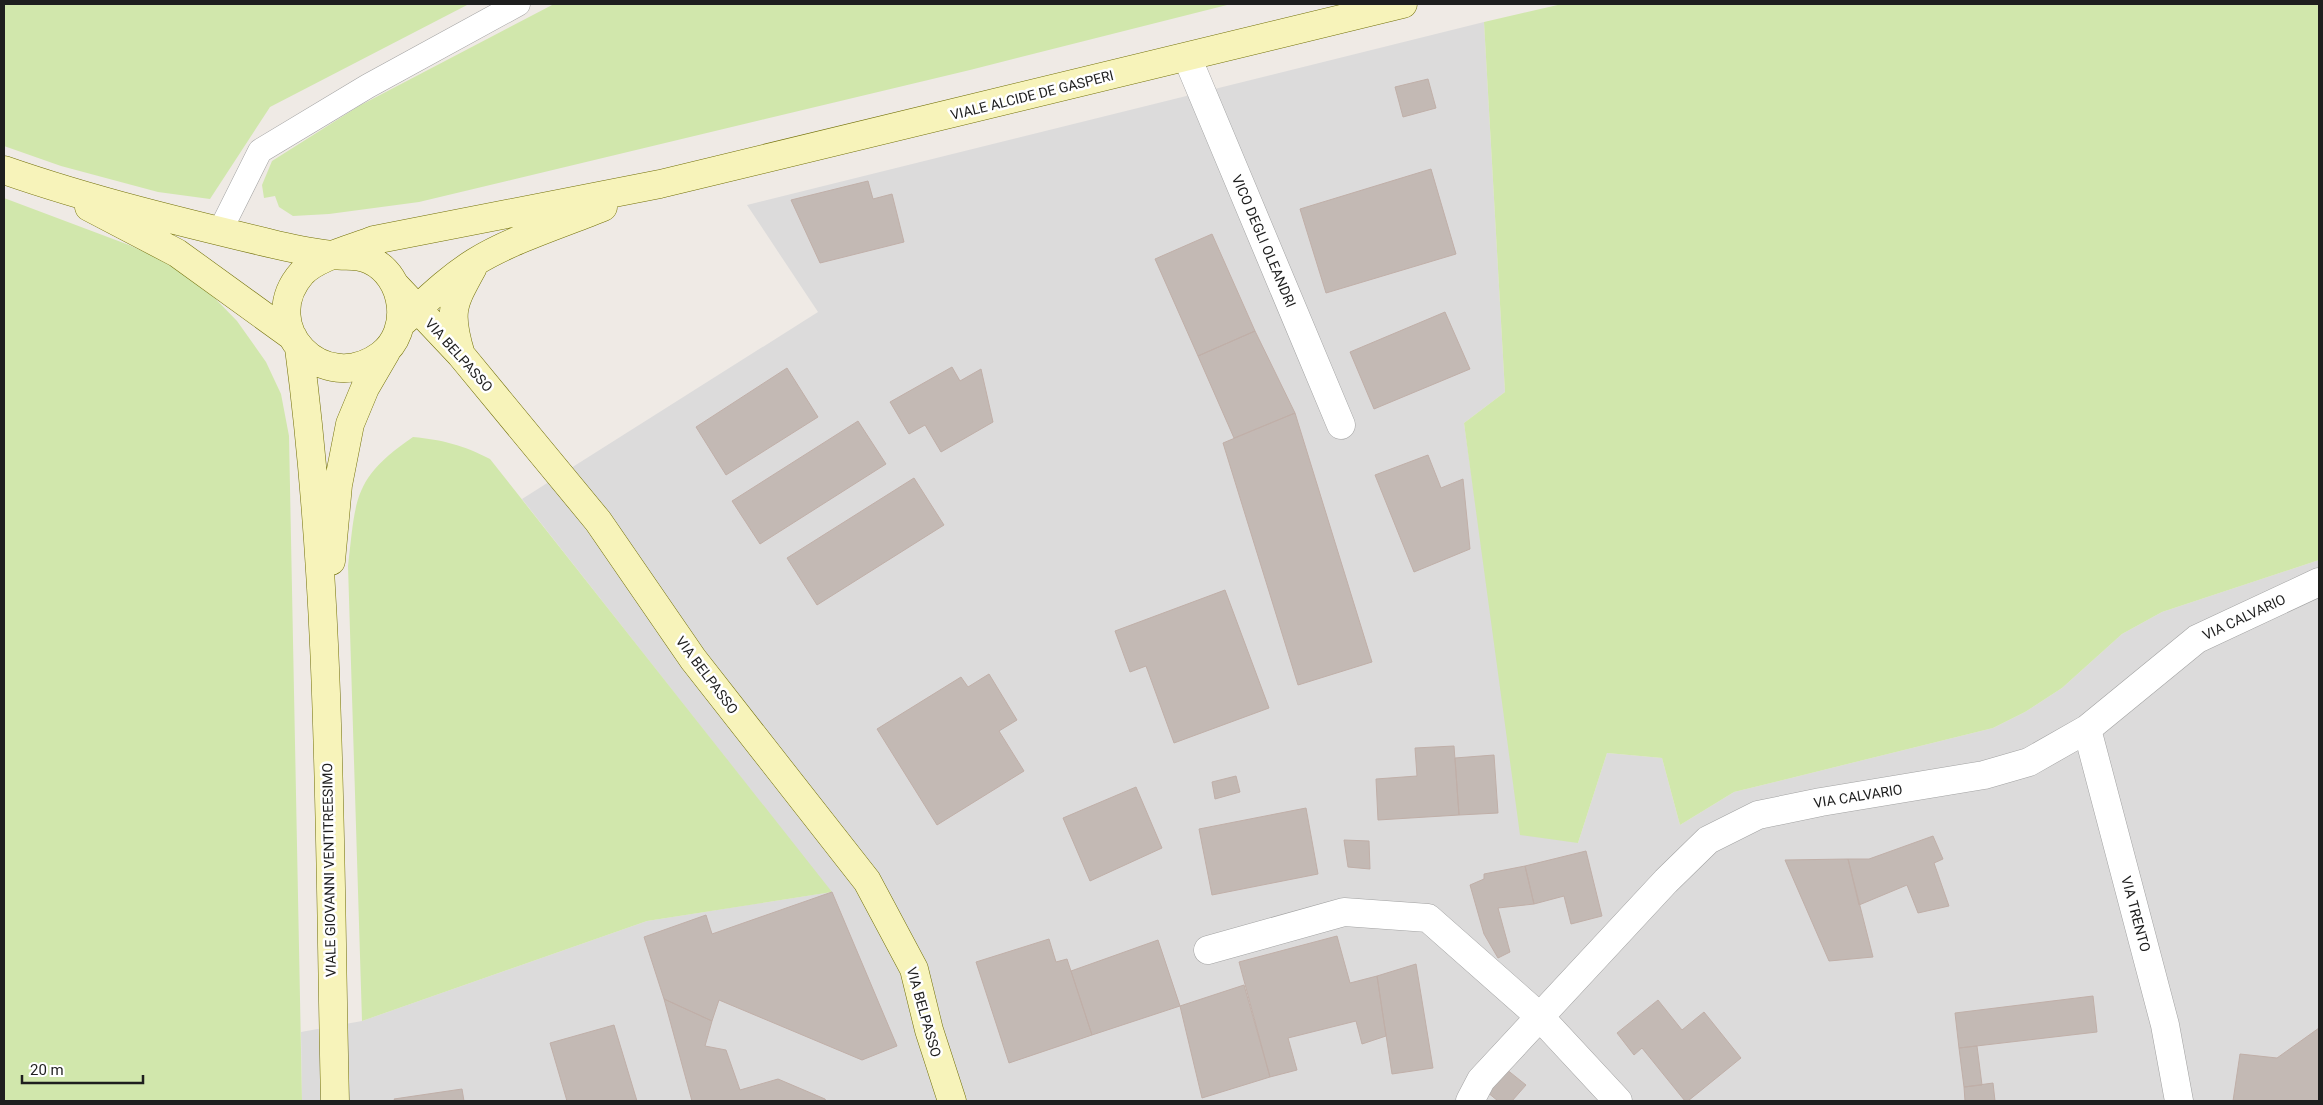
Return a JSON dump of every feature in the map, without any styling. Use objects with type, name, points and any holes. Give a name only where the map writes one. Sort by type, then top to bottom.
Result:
[{"type":"main road","name":"VIALE ALCIDE DE GASPERI","points":[[660,184],[1403,4]]},
{"type":"main road","points":[[4,170],[46,185],[220,231],[335,256]]},
{"type":"main road","points":[[267,242],[374,240],[660,184]]},
{"type":"main road","points":[[324,639],[338,485],[350,424],[365,388],[409,317],[432,293],[476,262],[502,248],[660,184]]},
{"type":"main road","points":[[46,185],[177,254],[296,343],[315,361],[333,368],[353,369],[371,362],[387,350]]},
{"type":"main road","points":[[324,639],[306,401],[296,343],[287,321],[288,303],[293,286],[303,272],[318,261],[374,240]]},
{"type":"main road","name":"VIA BELPASSO","points":[[335,256],[353,255],[370,260],[385,271],[396,286],[409,317],[461,355],[598,521],[693,659],[867,881],[914,969],[929,1030],[952,1101]]},
{"type":"main road","points":[[461,355],[453,328],[455,300],[476,262]]},
{"type":"main road","name":"VIALE GIOVANNI VENTITREESIMO","points":[[324,639],[334,1101]]},
{"type":"street","name":"VICO DEGLI OLEANDRI","points":[[1187,57],[1342,424]]},
{"type":"street","name":"VIA CALVARIO","points":[[1470,1101],[1481,1080],[1539,1016],[1666,881],[1708,840],[1758,815],[1821,802],[1984,775],[2029,762],[2087,729],[2197,639],[2319,582]]},
{"type":"street","name":"VIA TRENTO","points":[[2087,729],[2165,1025],[2179,1101]]},
{"type":"street","points":[[1208,950],[1344,912],[1428,918],[1539,1016],[1618,1101]]},
{"type":"lane","points":[[220,231],[260,151],[368,86],[518,4]]},
{"type":"shaded area","points":[[1484,22],[1505,392],[1464,423],[1485,569],[1578,843],[1607,753],[1662,758],[1680,825],[1734,792],[1993,728],[2025,712],[2062,688],[2122,634],[2162,612],[2319,560],[2319,1101],[302,1101],[301,1032],[362,1021],[647,921],[831,892],[522,499],[818,312],[747,205]]},
{"type":"green space","points":[[4,4],[469,4],[270,107],[210,199],[158,192],[61,166],[4,146]]},
{"type":"green space","points":[[554,4],[1231,4],[970,70],[419,202],[329,214],[293,216],[279,207],[275,196],[264,198],[262,185],[272,161],[359,106]]},
{"type":"green space","points":[[1562,4],[2319,4],[2319,560],[2162,612],[2122,634],[2062,688],[2025,712],[1993,728],[1734,792],[1680,825],[1662,758],[1607,753],[1578,843],[1520,835],[1464,423],[1505,392],[1484,22]]},
{"type":"green space","points":[[4,198],[129,245],[155,257],[200,283],[237,321],[266,362],[281,394],[289,436],[302,1101],[4,1101]]},
{"type":"green space","points":[[413,437],[453,444],[490,459],[832,892],[647,921],[362,1021],[348,566],[353,523],[361,491],[368,478],[379,465]]},
{"type":"building","points":[[1428,79],[1436,108],[1403,117],[1395,87]]},
{"type":"building","points":[[1431,169],[1456,254],[1326,293],[1300,209]]},
{"type":"building","points":[[868,181],[873,199],[892,194],[904,242],[820,263],[791,200]]},
{"type":"building","points":[[1212,234],[1255,331],[1198,356],[1155,259]]},
{"type":"building","points":[[1445,312],[1470,369],[1374,409],[1350,352]]},
{"type":"building","points":[[1255,331],[1295,413],[1234,438],[1198,356]]},
{"type":"building","points":[[952,367],[960,381],[981,369],[993,422],[941,452],[925,425],[909,434],[890,402]]},
{"type":"building","points":[[787,368],[818,417],[726,475],[696,427]]},
{"type":"building","points":[[1295,413],[1372,662],[1298,685],[1223,443]]},
{"type":"building","points":[[858,421],[886,464],[760,544],[732,501]]},
{"type":"building","points":[[1428,455],[1441,488],[1463,479],[1470,549],[1414,572],[1375,475]]},
{"type":"building","points":[[914,478],[944,525],[817,605],[787,558]]},
{"type":"building","points":[[1225,590],[1269,708],[1174,743],[1146,666],[1130,672],[1115,631]]},
{"type":"building","points":[[989,674],[1017,720],[999,731],[1024,771],[937,825],[877,729],[961,677],[968,687]]},
{"type":"building","points":[[1454,746],[1459,815],[1378,820],[1376,779],[1417,776],[1415,748]]},
{"type":"building","points":[[1494,755],[1498,813],[1459,815],[1455,758]]},
{"type":"building","points":[[1236,776],[1240,792],[1215,799],[1212,782]]},
{"type":"building","points":[[1136,787],[1162,848],[1090,881],[1063,818]]},
{"type":"building","points":[[1306,808],[1318,874],[1212,895],[1199,829]]},
{"type":"building","points":[[1933,836],[1943,859],[1934,863],[1949,906],[1918,913],[1907,885],[1859,905],[1848,859],[1869,859]]},
{"type":"building","points":[[1344,840],[1369,841],[1370,869],[1348,867]]},
{"type":"building","points":[[1586,851],[1602,916],[1571,924],[1564,896],[1534,904],[1525,866]]},
{"type":"building","points":[[1848,859],[1873,957],[1829,961],[1785,860]]},
{"type":"building","points":[[1525,866],[1534,904],[1498,908],[1510,952],[1498,958],[1484,934],[1470,885],[1484,879],[1484,874]]},
{"type":"building","points":[[832,892],[897,1046],[862,1060],[719,1000],[712,1021],[664,999],[644,937],[706,915],[712,934]]},
{"type":"building","points":[[1337,936],[1350,983],[1377,976],[1386,1036],[1362,1044],[1356,1021],[1288,1038],[1297,1070],[1270,1077],[1239,962]]},
{"type":"building","points":[[1049,939],[1056,962],[1067,959],[1092,1035],[1009,1063],[976,962]]},
{"type":"building","points":[[1158,940],[1180,1006],[1092,1035],[1071,971]]},
{"type":"building","points":[[1416,964],[1433,1068],[1392,1074],[1377,976]]},
{"type":"building","points":[[1244,985],[1270,1077],[1202,1098],[1180,1006]]},
{"type":"building","points":[[2093,996],[2097,1032],[1959,1048],[1955,1013]]},
{"type":"building","points":[[664,999],[712,1021],[705,1046],[726,1050],[740,1090],[778,1079],[826,1101],[692,1101]]},
{"type":"building","points":[[1658,1000],[1682,1030],[1704,1012],[1741,1058],[1688,1101],[1685,1101],[1642,1048],[1634,1055],[1617,1033]]},
{"type":"building","points":[[614,1025],[637,1101],[567,1101],[550,1043]]},
{"type":"building","points":[[2319,1028],[2319,1101],[2233,1101],[2240,1054],[2277,1058]]},
{"type":"building","points":[[1977,1046],[1982,1085],[1964,1087],[1959,1048]]},
{"type":"building","points":[[1506,1069],[1526,1085],[1512,1101],[1498,1101],[1487,1092]]},
{"type":"building","points":[[1993,1083],[1995,1101],[1965,1101],[1964,1087]]},
{"type":"building","points":[[462,1089],[464,1101],[395,1101],[394,1099]]}]
